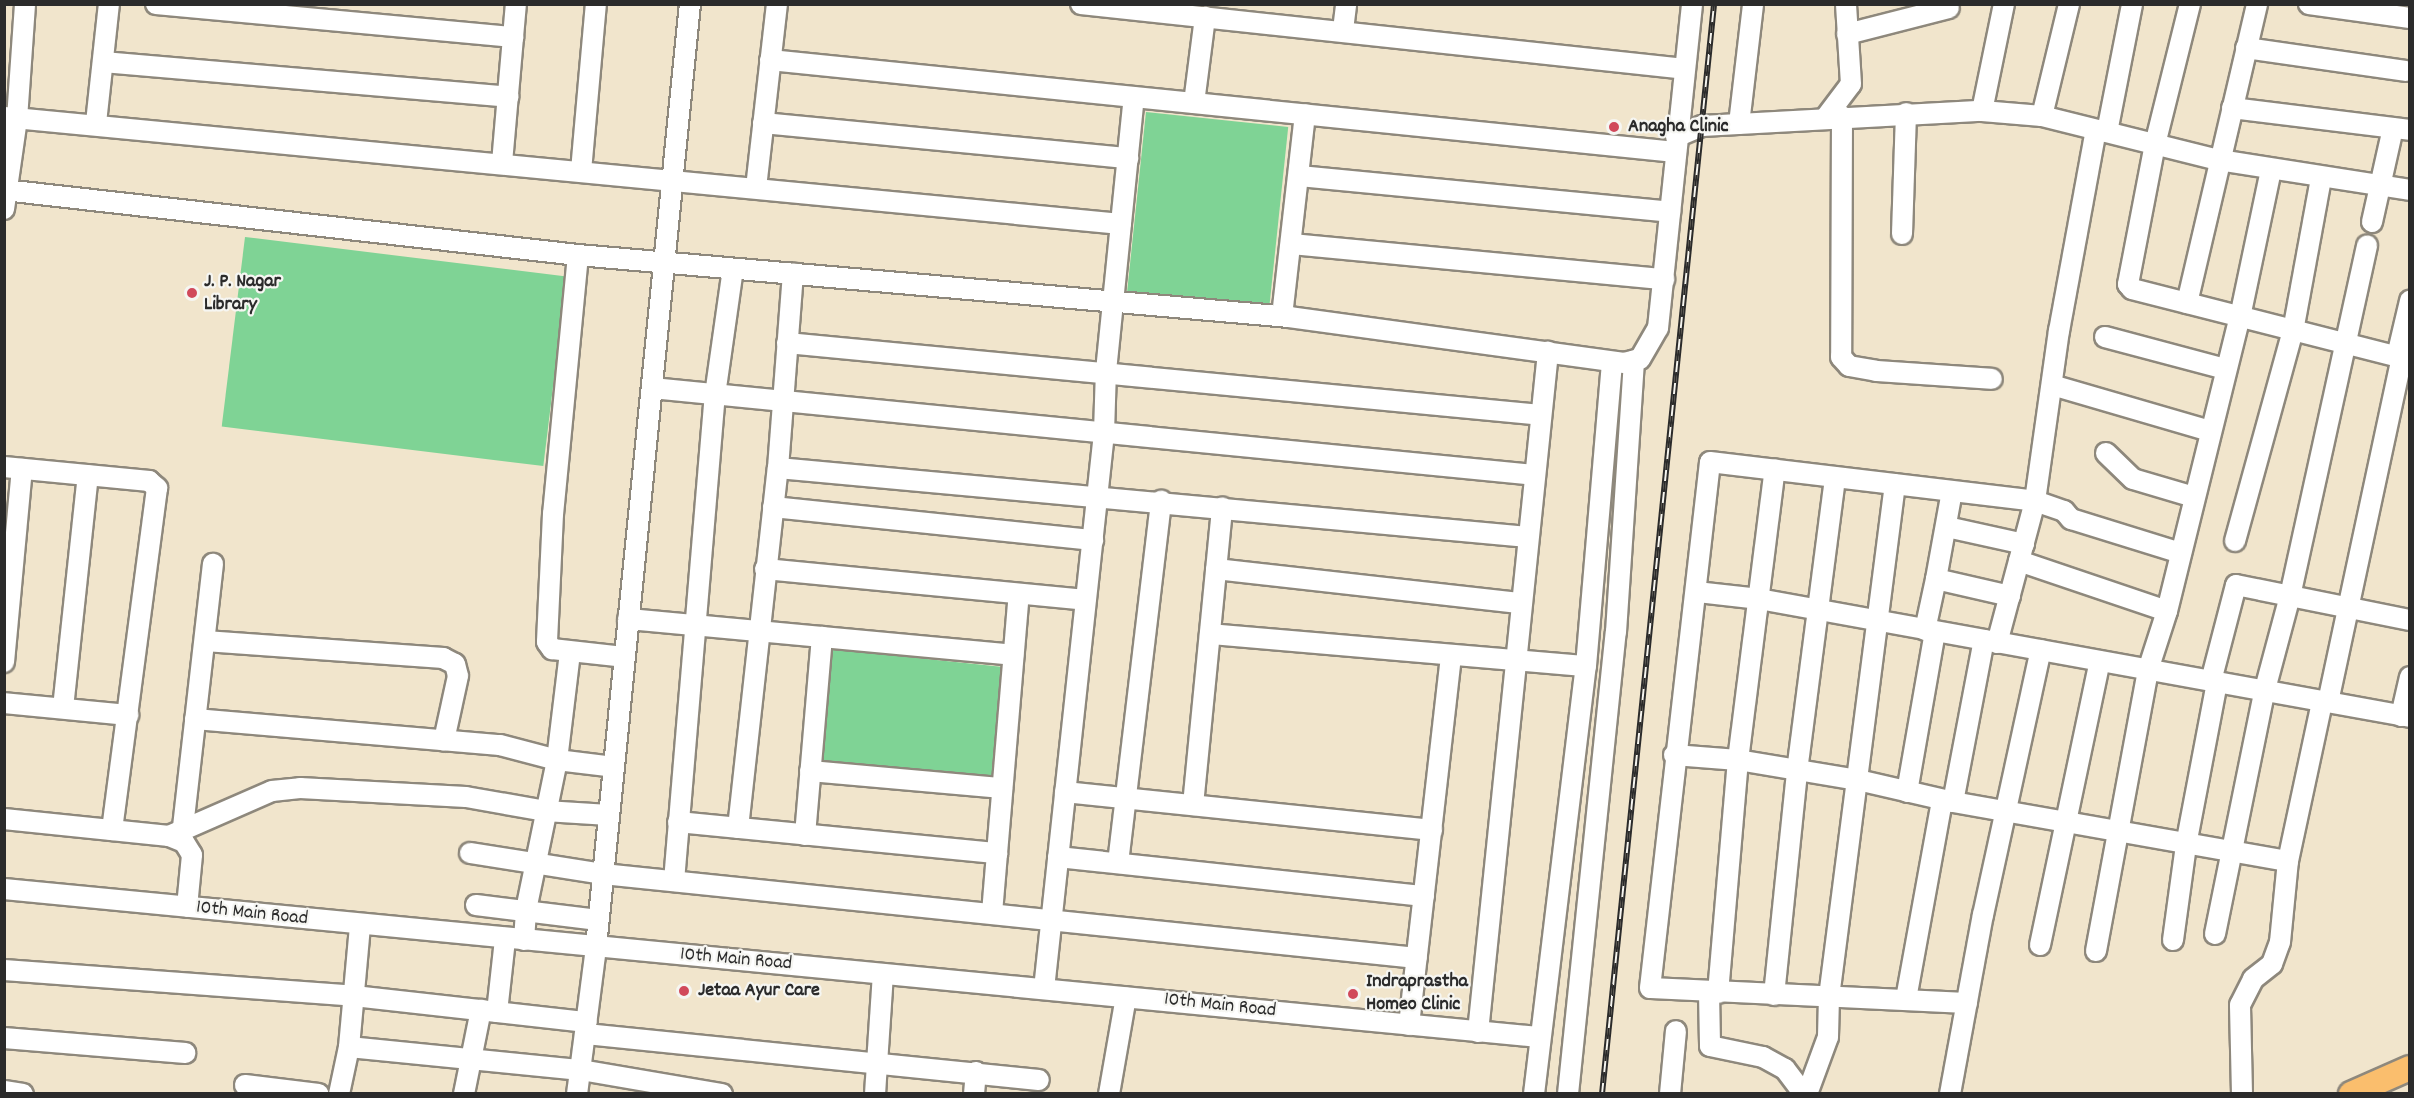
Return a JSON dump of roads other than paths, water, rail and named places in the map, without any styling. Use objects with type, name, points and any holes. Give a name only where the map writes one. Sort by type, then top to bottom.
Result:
[{"type":"main road","points":[[2351,1094],[2409,1068]]},
{"type":"main road","points":[[2387,1094],[2409,1084]]},
{"type":"street","points":[[25,4],[13,54],[5,197],[578,255],[1282,316],[1612,362],[1640,359],[1658,328],[1685,69],[1689,5]]},
{"type":"street","points":[[96,123],[109,4]]},
{"type":"street","points":[[156,4],[513,37]]},
{"type":"street","points":[[501,163],[516,4]]},
{"type":"street","points":[[581,171],[596,4]]},
{"type":"street","points":[[577,1094],[596,946],[690,4]]},
{"type":"street","points":[[756,188],[777,4]]},
{"type":"street","points":[[1081,4],[1197,12],[1685,69]]},
{"type":"street","points":[[1343,30],[1346,4]]},
{"type":"street","points":[[1739,124],[1754,4]]},
{"type":"street","points":[[1846,4],[1851,84],[1834,117],[1841,357],[1849,366],[1876,371],[1992,379]]},
{"type":"street","points":[[1982,111],[2004,4]]},
{"type":"street","points":[[2042,116],[2069,4]]},
{"type":"street","points":[[1906,999],[1947,801],[1990,641],[2010,596],[2035,501],[2052,384],[2102,131],[2132,4]]},
{"type":"street","points":[[2190,4],[2155,144],[2128,284],[2132,289],[2403,358]]},
{"type":"street","points":[[2187,303],[2257,4]]},
{"type":"street","points":[[2309,4],[2409,18]]},
{"type":"street","points":[[1847,34],[1951,11]]},
{"type":"street","points":[[1194,103],[1197,12]]},
{"type":"street","points":[[2246,48],[2405,71]]},
{"type":"street","points":[[770,60],[1305,114],[1676,144],[1702,126],[1906,112],[1982,111],[2042,116],[2219,160],[2321,179],[2409,190]]},
{"type":"street","points":[[103,62],[508,97]]},
{"type":"street","points":[[1044,989],[1098,495],[1107,371],[1134,97]]},
{"type":"street","points":[[2232,108],[2401,129],[2379,187],[2372,222]]},
{"type":"street","points":[[1902,234],[1906,112]]},
{"type":"street","points":[[1282,316],[1305,114]]},
{"type":"street","points":[[11,118],[96,123],[1121,224]]},
{"type":"street","points":[[763,123],[1128,158]]},
{"type":"street","points":[[2096,951],[2116,831],[2148,670],[2167,611],[2225,369],[2240,317],[2271,170]]},
{"type":"street","points":[[1299,176],[1670,212]]},
{"type":"street","points":[[2235,541],[2293,331],[2321,179]]},
{"type":"street","points":[[1291,244],[1664,279]]},
{"type":"street","points":[[2215,934],[2230,851],[2264,693],[2290,596],[2367,245]]},
{"type":"street","points":[[578,255],[553,514],[547,642],[552,650],[624,657]]},
{"type":"street","points":[[674,881],[715,395],[733,269]]},
{"type":"street","points":[[738,828],[758,631],[778,468],[793,274]]},
{"type":"street","points":[[2242,1094],[2240,1005],[2253,980],[2272,964],[2280,942],[2288,861],[2348,608],[2403,358],[2409,301]]},
{"type":"street","points":[[2105,337],[2225,369]]},
{"type":"street","points":[[787,343],[1107,371],[1541,415]]},
{"type":"street","points":[[1478,1032],[1548,352]]},
{"type":"street","points":[[1568,1094],[1616,632],[1634,361]]},
{"type":"street","points":[[1534,1094],[1539,1037],[1586,666],[1612,362]]},
{"type":"street","points":[[2052,384],[2210,431]]},
{"type":"street","points":[[652,388],[782,403],[1534,475]]},
{"type":"street","points":[[2106,453],[2133,479],[2194,497]]},
{"type":"street","points":[[1967,1003],[1713,993],[1650,988],[1674,755],[1697,592],[1710,462],[2035,501],[2064,511],[2071,519],[2181,553]]},
{"type":"street","points":[[4,662],[13,468],[149,482],[157,488],[112,830]]},
{"type":"street","points":[[778,468],[1098,495],[1528,537]]},
{"type":"street","points":[[1775,469],[1738,760],[1713,993],[1710,1046],[1763,1057],[1785,1069],[1805,1094],[1828,1037],[1829,997],[1895,484]]},
{"type":"street","points":[[63,708],[88,476]]},
{"type":"street","points":[[1774,995],[1797,771],[1835,477]]},
{"type":"street","points":[[1907,792],[1936,579],[1952,491]]},
{"type":"street","points":[[1118,863],[1161,501]]},
{"type":"street","points":[[773,507],[1093,540]]},
{"type":"street","points":[[1193,805],[1222,507]]},
{"type":"street","points":[[1947,527],[2022,553],[2167,611]]},
{"type":"street","points":[[187,907],[192,855],[176,832],[195,719],[213,564]]},
{"type":"street","points":[[765,569],[1086,600]]},
{"type":"street","points":[[1216,569],[1521,603]]},
{"type":"street","points":[[1936,579],[2010,596]]},
{"type":"street","points":[[2173,940],[2186,845],[2214,682],[2236,585],[2409,620]]},
{"type":"street","points":[[1697,592],[1759,599],[2264,693],[2405,716],[2409,677]]},
{"type":"street","points":[[992,913],[1019,594]]},
{"type":"street","points":[[628,620],[1013,655]]},
{"type":"street","points":[[1210,634],[1451,655],[1515,658],[1586,666]]},
{"type":"street","points":[[805,835],[822,637]]},
{"type":"street","points":[[205,641],[442,658],[455,664],[458,676],[444,740]]},
{"type":"street","points":[[1950,1094],[2005,810],[2041,650]]},
{"type":"street","points":[[464,1094],[472,1059],[526,910],[556,760],[570,652]]},
{"type":"street","points":[[1409,1025],[1451,655]]},
{"type":"street","points":[[2040,945],[2069,821],[2100,661]]},
{"type":"street","points":[[4,703],[128,715]]},
{"type":"street","points":[[195,719],[500,746],[556,760],[614,767]]},
{"type":"street","points":[[1674,755],[1738,760],[1858,780],[1947,801],[2069,821],[2186,845],[2288,861]]},
{"type":"street","points":[[810,771],[1002,788]]},
{"type":"street","points":[[4,819],[112,830],[176,832],[282,788],[466,797],[545,811],[609,815]]},
{"type":"street","points":[[1065,792],[1432,830]]},
{"type":"street","points":[[678,822],[996,854]]},
{"type":"street","points":[[470,853],[536,861],[603,874],[1417,958]]},
{"type":"street","points":[[1058,857],[1424,896]]},
{"type":"street","name":"10th Main Road","points":[[4,889],[514,940],[1539,1037]]},
{"type":"street","points":[[476,905],[598,920]]},
{"type":"street","points":[[339,1094],[349,1047],[360,925]]},
{"type":"street","points":[[4,970],[354,996],[489,1011],[586,1028],[1039,1080]]},
{"type":"street","points":[[875,1094],[883,974]]},
{"type":"street","points":[[1109,1094],[1126,997]]},
{"type":"street","points":[[1670,1094],[1676,1031]]},
{"type":"street","points":[[5,1040],[185,1053]]},
{"type":"street","points":[[349,1047],[581,1070],[722,1094]]},
{"type":"street","points":[[974,1094],[976,1072]]},
{"type":"street","points":[[245,1085],[318,1094]]},
{"type":"street","points":[[4,1091],[23,1094]]},
{"type":"railway","points":[[1602,1094],[1714,4]]},
{"type":"place","name":"Anagha Clinic","points":[[1614,127]]},
{"type":"place","name":"J. P. Nagar Library","points":[[192,293]]},
{"type":"place","name":"Jetaa Ayur Care","points":[[684,991]]},
{"type":"place","name":"Indraprastha Homeo Clinic","points":[[1353,994]]}]
